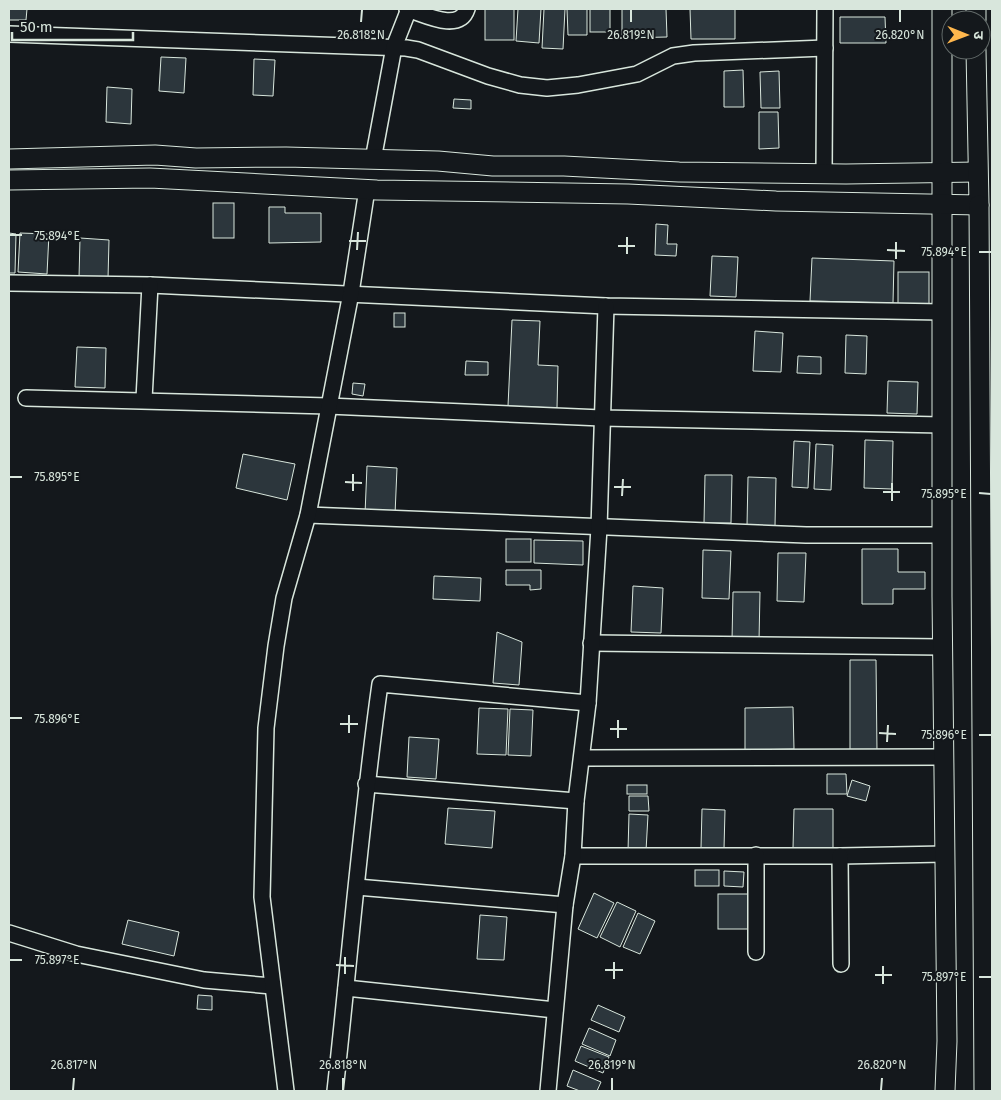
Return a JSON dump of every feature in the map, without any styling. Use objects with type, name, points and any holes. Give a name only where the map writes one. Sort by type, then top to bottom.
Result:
[{"type":"street","points":[[286,1091],[262,897],[266,728],[284,598],[308,515],[351,293],[367,189],[394,47],[408,9],[447,22],[459,21],[465,15],[467,9]]},
{"type":"street","points":[[824,174],[825,9]]},
{"type":"street","points":[[942,9],[942,647],[947,1041],[945,1091]]},
{"type":"street","points":[[9,34],[394,47],[418,50],[488,76],[520,85],[546,88],[578,85],[637,74],[673,56],[694,53],[825,48]]},
{"type":"street","points":[[976,60],[981,188],[980,440],[987,790],[984,1091]]},
{"type":"street","points":[[9,159],[155,155],[196,158],[373,160],[493,166],[564,166],[679,172],[824,174],[943,172],[981,188]]},
{"type":"street","points":[[9,180],[150,178],[367,189],[942,204],[981,188]]},
{"type":"street","points":[[9,283],[150,285],[606,306],[942,312]]},
{"type":"street","points":[[144,399],[150,285]]},
{"type":"street","points":[[548,1091],[565,905],[573,856],[576,801],[588,703],[599,528],[606,306]]},
{"type":"street","points":[[26,398],[144,399],[602,418],[942,425]]},
{"type":"street","points":[[308,515],[806,535],[942,535]]},
{"type":"street","points":[[591,643],[942,647]]},
{"type":"street","points":[[335,1091],[366,784],[380,684],[588,703]]},
{"type":"street","points":[[582,758],[944,757]]},
{"type":"street","points":[[366,784],[576,801]]},
{"type":"street","points":[[573,856],[945,854]]},
{"type":"street","points":[[756,855],[756,952]]},
{"type":"street","points":[[840,856],[841,964]]},
{"type":"street","points":[[357,887],[565,905]]},
{"type":"street","points":[[9,933],[76,954],[204,980],[272,986]]},
{"type":"street","points":[[346,988],[555,1010]]},
{"type":"building","points":[[9,9],[27,9],[26,20],[9,20]]},
{"type":"building","points":[[485,9],[514,9],[514,40],[485,40]]},
{"type":"building","points":[[518,9],[541,9],[539,43],[516,41]]},
{"type":"building","points":[[544,9],[565,9],[563,49],[542,48]]},
{"type":"building","points":[[567,9],[587,9],[587,35],[568,35]]},
{"type":"building","points":[[590,9],[610,9],[610,32],[590,32]]},
{"type":"building","points":[[622,9],[666,9],[667,37],[622,38]]},
{"type":"building","points":[[690,9],[735,9],[735,39],[691,39]]},
{"type":"building","points":[[840,17],[885,17],[886,43],[840,43]]},
{"type":"building","points":[[161,57],[186,58],[184,93],[159,91]]},
{"type":"building","points":[[254,59],[275,60],[273,96],[253,95]]},
{"type":"building","points":[[743,70],[744,107],[724,107],[724,71]]},
{"type":"building","points":[[779,71],[780,108],[761,108],[760,72]]},
{"type":"building","points":[[107,87],[132,89],[131,124],[106,122]]},
{"type":"building","points":[[454,99],[471,100],[471,109],[453,108]]},
{"type":"building","points":[[759,112],[778,112],[779,148],[759,149]]},
{"type":"building","points":[[213,203],[234,203],[234,238],[213,238]]},
{"type":"building","points":[[269,207],[285,207],[285,213],[321,213],[321,242],[269,243]]},
{"type":"building","points":[[656,224],[668,225],[667,244],[677,244],[676,256],[655,255]]},
{"type":"building","points":[[9,233],[16,234],[15,273],[9,273]]},
{"type":"building","points":[[20,233],[49,234],[47,274],[18,272]]},
{"type":"building","points":[[80,238],[109,240],[108,279],[79,278]]},
{"type":"building","points":[[712,256],[738,257],[736,297],[710,296]]},
{"type":"building","points":[[812,258],[894,261],[893,303],[810,301]]},
{"type":"building","points":[[898,272],[929,272],[929,306],[898,306]]},
{"type":"building","points":[[394,313],[405,313],[405,327],[394,327]]},
{"type":"building","points":[[512,320],[540,321],[538,365],[558,366],[557,408],[508,406]]},
{"type":"building","points":[[755,331],[783,333],[781,372],[753,371]]},
{"type":"building","points":[[846,335],[867,336],[866,374],[845,373]]},
{"type":"building","points":[[77,347],[106,348],[105,388],[75,387]]},
{"type":"building","points":[[798,356],[821,357],[821,374],[797,373]]},
{"type":"building","points":[[466,361],[488,362],[488,375],[465,375]]},
{"type":"building","points":[[888,381],[918,382],[917,414],[887,413]]},
{"type":"building","points":[[353,383],[365,384],[363,396],[352,394]]},
{"type":"building","points":[[865,440],[893,441],[892,489],[864,488]]},
{"type":"building","points":[[794,441],[810,442],[808,488],[792,487]]},
{"type":"building","points":[[816,444],[833,445],[831,490],[814,489]]},
{"type":"building","points":[[243,454],[295,464],[287,500],[236,488]]},
{"type":"building","points":[[367,466],[397,468],[395,515],[365,514]]},
{"type":"building","points":[[705,475],[732,475],[731,523],[704,523]]},
{"type":"building","points":[[748,477],[776,478],[775,526],[747,526]]},
{"type":"building","points":[[506,539],[531,539],[531,562],[506,562]]},
{"type":"building","points":[[534,540],[583,541],[583,565],[534,563]]},
{"type":"building","points":[[862,549],[898,549],[898,572],[925,572],[925,589],[893,589],[893,604],[862,604]]},
{"type":"building","points":[[703,550],[731,551],[729,599],[702,598]]},
{"type":"building","points":[[778,553],[806,553],[804,602],[777,601]]},
{"type":"building","points":[[506,570],[541,570],[541,589],[530,590],[530,585],[506,585]]},
{"type":"building","points":[[434,576],[481,578],[480,601],[433,599]]},
{"type":"building","points":[[633,586],[663,588],[661,633],[631,632]]},
{"type":"building","points":[[733,592],[760,592],[759,641],[732,640]]},
{"type":"building","points":[[497,632],[522,642],[519,685],[493,683]]},
{"type":"building","points":[[850,660],[876,660],[877,752],[850,752]]},
{"type":"building","points":[[793,707],[794,749],[745,750],[745,708]]},
{"type":"building","points":[[479,708],[508,709],[506,755],[477,754]]},
{"type":"building","points":[[510,709],[533,710],[531,756],[508,755]]},
{"type":"building","points":[[409,737],[439,739],[436,779],[407,777]]},
{"type":"building","points":[[827,774],[846,774],[847,794],[827,794]]},
{"type":"building","points":[[852,780],[870,786],[866,801],[847,796]]},
{"type":"building","points":[[627,785],[647,785],[647,794],[627,794]]},
{"type":"building","points":[[629,796],[648,796],[649,811],[629,811]]},
{"type":"building","points":[[448,808],[495,811],[492,848],[445,844]]},
{"type":"building","points":[[702,809],[725,810],[724,849],[701,848]]},
{"type":"building","points":[[794,809],[833,809],[833,848],[793,848]]},
{"type":"building","points":[[629,814],[648,815],[646,851],[628,851]]},
{"type":"building","points":[[695,870],[719,870],[719,886],[695,886]]},
{"type":"building","points":[[724,871],[744,872],[743,887],[724,886]]},
{"type":"building","points":[[594,893],[614,903],[597,938],[578,929]]},
{"type":"building","points":[[718,894],[748,894],[748,929],[718,929]]},
{"type":"building","points":[[617,902],[636,911],[620,947],[600,937]]},
{"type":"building","points":[[638,913],[655,921],[640,954],[623,947]]},
{"type":"building","points":[[480,915],[507,917],[504,960],[477,959]]},
{"type":"building","points":[[128,920],[179,932],[174,956],[122,944]]},
{"type":"building","points":[[198,995],[212,996],[212,1010],[197,1009]]},
{"type":"building","points":[[598,1005],[625,1017],[619,1032],[591,1020]]},
{"type":"building","points":[[589,1028],[616,1040],[610,1056],[582,1044]]},
{"type":"building","points":[[581,1046],[609,1057],[603,1073],[575,1061]]},
{"type":"building","points":[[573,1070],[601,1082],[597,1091],[580,1091],[567,1086]]}]
